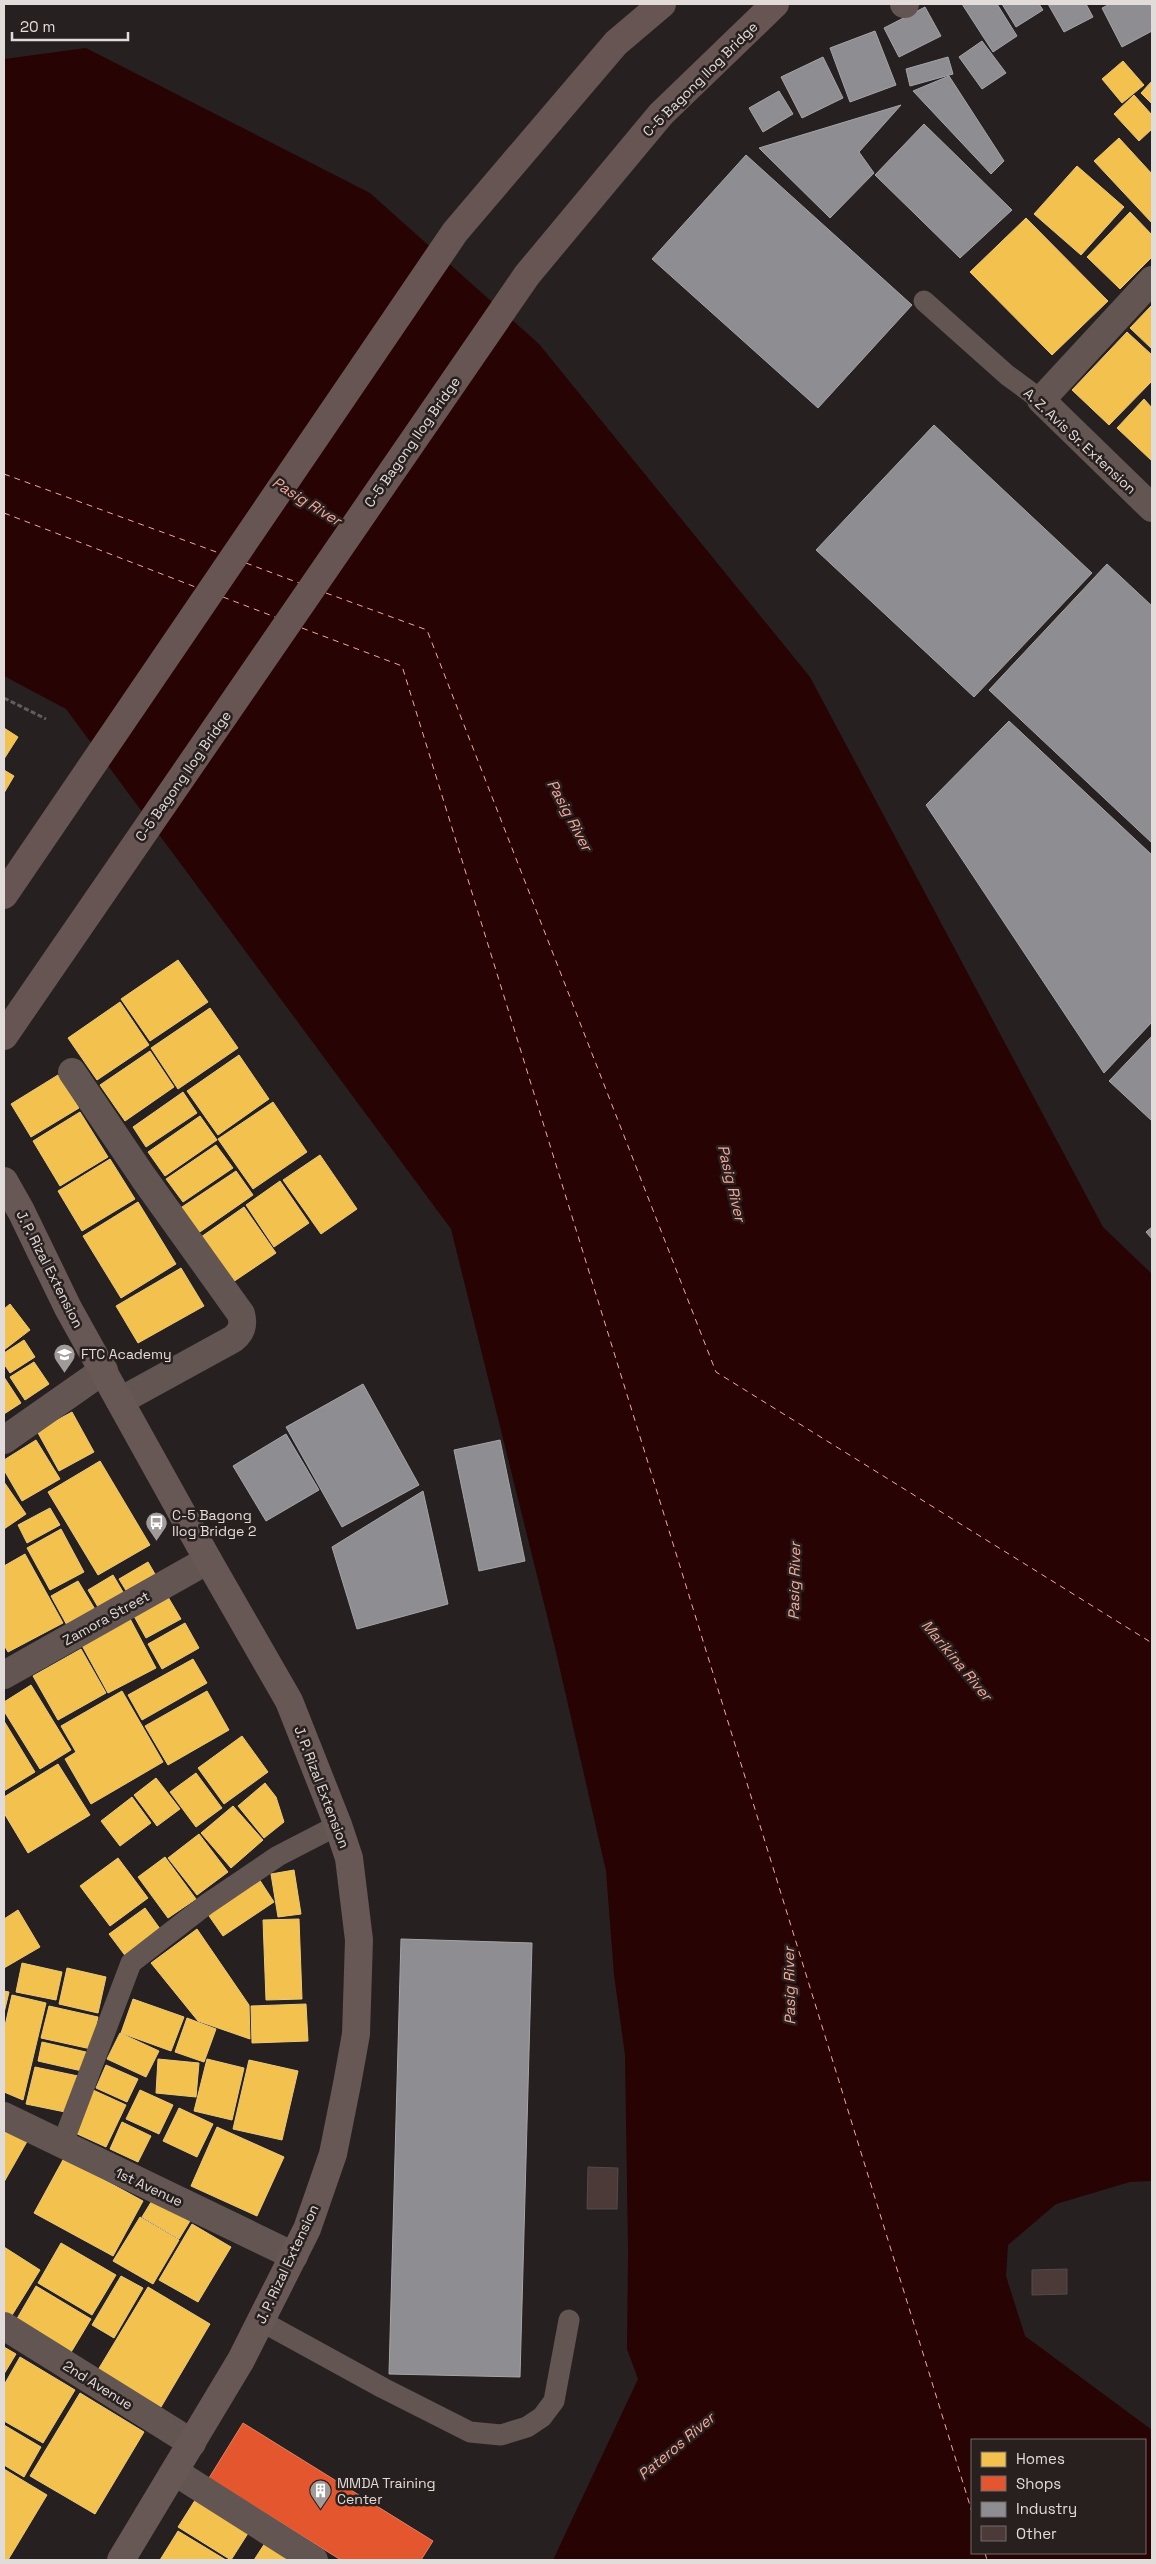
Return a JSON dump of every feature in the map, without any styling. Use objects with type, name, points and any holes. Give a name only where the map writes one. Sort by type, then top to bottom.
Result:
[{"type":"main road","points":[[4,895],[456,232],[616,42],[662,4]]},
{"type":"main road","name":"C-5 Bagong Ilog Bridge","points":[[4,1036],[527,275],[661,114],[775,4]]},
{"type":"main road","name":"J. P. Rizal Extension","points":[[4,1181],[22,1211],[68,1308],[289,1701],[338,1825],[349,1858],[359,1940],[356,2034],[333,2154],[307,2229],[261,2321],[192,2444],[121,2560]]},
{"type":"street","points":[[1041,400],[1152,280]]},
{"type":"street","name":"A. Z. Avis Sr. Extension","points":[[1041,400],[1152,508]]},
{"type":"street","points":[[72,1072],[143,1177],[241,1314],[243,1321],[239,1334],[233,1339],[120,1401]]},
{"type":"street","points":[[4,1440],[104,1370]]},
{"type":"street","name":"Zamora Street","points":[[4,1675],[208,1560]]},
{"type":"street","name":"1st Avenue","points":[[4,2116],[294,2256]]},
{"type":"street","name":"2nd Avenue","points":[[4,2326],[192,2444]]},
{"type":"street","points":[[175,2472],[314,2560]]},
{"type":"lane","name":"A. Z. Avis Sr. Extension","points":[[924,301],[1007,375],[1041,400]]},
{"type":"lane","points":[[62,2145],[131,1963],[207,1904],[270,1861],[338,1825]]},
{"type":"lane","points":[[261,2321],[383,2388],[470,2432],[501,2434],[527,2428],[542,2417],[554,2401],[569,2320]]},
{"type":"path","points":[[4,698],[46,719]]},
{"type":"water","points":[[86,48],[370,193],[539,344],[810,677],[1103,1227],[1152,1274],[1152,2181],[1130,2182],[1056,2204],[1008,2245],[1006,2276],[1025,2336],[1152,2430],[1152,2560],[553,2560],[638,2379],[627,2349],[628,2250],[625,2055],[614,1975],[606,1871],[556,1652],[451,1229],[66,709],[4,676],[4,59]]},
{"type":"building: Homes","points":[[1123,61],[1144,85],[1122,103],[1102,79]]},
{"type":"building: Homes","points":[[1152,81],[1152,104],[1141,93]]},
{"type":"building: Homes","points":[[1134,95],[1152,115],[1152,129],[1139,141],[1114,114]]},
{"type":"building: Homes","points":[[1119,138],[1152,174],[1152,223],[1094,161]]},
{"type":"building: Homes","points":[[1077,166],[1124,207],[1081,255],[1034,214]]},
{"type":"building: Homes","points":[[1130,212],[1152,235],[1152,257],[1120,289],[1087,257]]},
{"type":"building: Homes","points":[[1026,218],[1108,301],[1052,355],[970,272]]},
{"type":"building: Homes","points":[[1152,305],[1152,349],[1130,328]]},
{"type":"building: Homes","points":[[1127,332],[1152,355],[1152,381],[1109,425],[1072,390]]},
{"type":"building: Homes","points":[[1144,399],[1152,408],[1152,461],[1117,428]]},
{"type":"building: Homes","points":[[4,728],[18,737],[4,759]]},
{"type":"building: Homes","points":[[4,770],[14,776],[4,793]]},
{"type":"building: Homes","points":[[178,960],[208,1002],[150,1041],[121,999]]},
{"type":"building: Homes","points":[[120,1002],[149,1045],[97,1080],[68,1038]]},
{"type":"building: Homes","points":[[210,1008],[238,1048],[178,1089],[151,1048]]},
{"type":"building: Homes","points":[[150,1051],[174,1087],[125,1121],[100,1085]]},
{"type":"building: Homes","points":[[239,1055],[269,1099],[218,1135],[187,1091]]},
{"type":"building: Homes","points":[[58,1075],[79,1108],[31,1137],[11,1104]]},
{"type":"building: Homes","points":[[183,1092],[197,1113],[146,1147],[133,1127]]},
{"type":"building: Homes","points":[[273,1102],[307,1152],[253,1189],[218,1139]]},
{"type":"building: Homes","points":[[80,1112],[108,1157],[60,1186],[33,1141]]},
{"type":"building: Homes","points":[[200,1116],[217,1140],[165,1176],[148,1152]]},
{"type":"building: Homes","points":[[216,1145],[233,1168],[183,1202],[166,1179]]},
{"type":"building: Homes","points":[[320,1155],[357,1209],[321,1234],[283,1180]]},
{"type":"building: Homes","points":[[110,1159],[135,1199],[82,1231],[58,1191]]},
{"type":"building: Homes","points":[[236,1171],[253,1195],[197,1234],[179,1209]]},
{"type":"building: Homes","points":[[280,1181],[309,1223],[274,1247],[246,1205]]},
{"type":"building: Homes","points":[[138,1202],[176,1264],[121,1298],[83,1236]]},
{"type":"building: Homes","points":[[244,1207],[276,1253],[233,1282],[201,1237]]},
{"type":"building: Homes","points":[[181,1268],[204,1306],[138,1343],[116,1306]]},
{"type":"building: Homes","points":[[10,1304],[30,1330],[4,1350],[4,1309]]},
{"type":"building: Homes","points":[[24,1340],[35,1357],[10,1373],[4,1364],[4,1353]]},
{"type":"building: Homes","points":[[34,1362],[49,1384],[25,1400],[10,1377]]},
{"type":"building: Homes","points":[[4,1377],[21,1403],[4,1414]]},
{"type":"building: Homes","points":[[72,1412],[94,1452],[59,1471],[37,1431]]},
{"type":"building: Homes","points":[[36,1440],[60,1479],[22,1501],[4,1470],[4,1460]]},
{"type":"building: Homes","points":[[100,1461],[150,1545],[98,1575],[48,1492]]},
{"type":"building: Homes","points":[[4,1482],[26,1514],[4,1529]]},
{"type":"building: Homes","points":[[50,1508],[60,1525],[27,1543],[18,1525]]},
{"type":"building: Homes","points":[[61,1529],[84,1572],[50,1590],[27,1548]]},
{"type":"building: Homes","points":[[25,1554],[63,1623],[8,1652],[4,1645],[4,1566]]},
{"type":"building: Homes","points":[[148,1562],[159,1581],[130,1597],[119,1579]]},
{"type":"building: Homes","points":[[113,1575],[126,1597],[101,1612],[88,1590]]},
{"type":"building: Homes","points":[[78,1581],[96,1611],[68,1627],[51,1596]]},
{"type":"building: Homes","points":[[168,1597],[181,1619],[146,1638],[134,1616]]},
{"type":"building: Homes","points":[[127,1613],[156,1668],[108,1693],[79,1640]]},
{"type":"building: Homes","points":[[185,1623],[199,1648],[162,1669],[148,1644]]},
{"type":"building: Homes","points":[[81,1649],[106,1693],[58,1720],[33,1676]]},
{"type":"building: Homes","points":[[193,1659],[207,1683],[142,1720],[128,1695]]},
{"type":"building: Homes","points":[[31,1685],[71,1750],[40,1769],[4,1711],[4,1702]]},
{"type":"building: Homes","points":[[122,1691],[163,1762],[91,1804],[65,1759],[76,1752],[61,1726]]},
{"type":"building: Homes","points":[[207,1691],[229,1730],[168,1765],[145,1726]]},
{"type":"building: Homes","points":[[4,1721],[35,1772],[4,1791]]},
{"type":"building: Homes","points":[[242,1736],[268,1772],[224,1804],[198,1768]]},
{"type":"building: Homes","points":[[58,1764],[90,1815],[28,1853],[4,1813],[4,1797]]},
{"type":"building: Homes","points":[[196,1773],[222,1808],[196,1827],[170,1792]]},
{"type":"building: Homes","points":[[156,1778],[180,1809],[157,1826],[134,1795]]},
{"type":"building: Homes","points":[[265,1783],[276,1797],[284,1822],[264,1838],[238,1806]]},
{"type":"building: Homes","points":[[132,1797],[151,1823],[120,1846],[101,1821]]},
{"type":"building: Homes","points":[[233,1806],[263,1840],[231,1868],[201,1833]]},
{"type":"building: Homes","points":[[199,1834],[228,1872],[197,1895],[168,1858]]},
{"type":"building: Homes","points":[[165,1857],[196,1899],[168,1918],[138,1877]]},
{"type":"building: Homes","points":[[118,1858],[148,1898],[110,1926],[80,1886]]},
{"type":"building: Homes","points":[[294,1870],[301,1914],[278,1917],[271,1874]]},
{"type":"building: Homes","points":[[259,1879],[274,1902],[223,1936],[207,1913]]},
{"type":"building: Homes","points":[[145,1908],[163,1933],[127,1958],[109,1934]]},
{"type":"building: Homes","points":[[18,1910],[40,1947],[4,1968],[4,1919]]},
{"type":"building: Homes","points":[[299,1919],[302,1999],[266,2000],[263,1920]]},
{"type":"building: Homes","points":[[197,1929],[249,2005],[250,2039],[198,2021],[151,1963]]},
{"type":"building: Homes","points":[[22,1963],[62,1972],[56,2000],[16,1992]]},
{"type":"building: Homes","points":[[67,1968],[106,1977],[98,2013],[59,2004]]},
{"type":"building: Homes","points":[[4,1991],[9,1992],[4,2013]]},
{"type":"building: Homes","points":[[12,1995],[46,2003],[23,2100],[4,2092],[4,2030]]},
{"type":"building: Homes","points":[[133,1999],[184,2017],[171,2051],[121,2033]]},
{"type":"building: Homes","points":[[306,2004],[308,2041],[252,2043],[251,2006]]},
{"type":"building: Homes","points":[[49,2006],[98,2017],[91,2049],[41,2038]]},
{"type":"building: Homes","points":[[187,2018],[216,2029],[204,2062],[175,2052]]},
{"type":"building: Homes","points":[[120,2033],[159,2051],[146,2077],[107,2059]]},
{"type":"building: Homes","points":[[42,2042],[86,2052],[82,2071],[38,2061]]},
{"type":"building: Homes","points":[[158,2059],[199,2063],[196,2097],[156,2093]]},
{"type":"building: Homes","points":[[207,2059],[244,2068],[232,2120],[194,2111]]},
{"type":"building: Homes","points":[[249,2060],[298,2071],[282,2140],[233,2129]]},
{"type":"building: Homes","points":[[106,2065],[138,2079],[127,2102],[96,2088]]},
{"type":"building: Homes","points":[[35,2067],[78,2076],[70,2113],[26,2104]]},
{"type":"building: Homes","points":[[93,2090],[126,2105],[106,2147],[73,2132]]},
{"type":"building: Homes","points":[[140,2090],[173,2105],[159,2134],[126,2119]]},
{"type":"building: Homes","points":[[179,2108],[213,2124],[197,2157],[163,2141]]},
{"type":"building: Homes","points":[[122,2122],[151,2136],[138,2162],[110,2149]]},
{"type":"building: Homes","points":[[4,2124],[29,2138],[4,2182]]},
{"type":"building: Homes","points":[[217,2127],[284,2157],[257,2216],[191,2186]]},
{"type":"building: Homes","points":[[64,2158],[143,2201],[113,2256],[34,2213]]},
{"type":"building: Homes","points":[[153,2199],[190,2221],[179,2239],[142,2217]]},
{"type":"building: Homes","points":[[140,2217],[179,2240],[153,2284],[113,2261]]},
{"type":"building: Homes","points":[[192,2224],[231,2247],[198,2302],[159,2280]]},
{"type":"building: Homes","points":[[61,2243],[116,2275],[92,2315],[38,2283]]},
{"type":"building: Homes","points":[[4,2247],[40,2270],[9,2320],[4,2316]]},
{"type":"building: Homes","points":[[121,2276],[143,2288],[114,2338],[92,2325]]},
{"type":"building: Homes","points":[[36,2286],[91,2319],[70,2354],[15,2322]]},
{"type":"building: Homes","points":[[148,2287],[210,2324],[161,2407],[98,2370]]},
{"type":"building: Homes","points":[[4,2347],[16,2354],[4,2374]]},
{"type":"building: Homes","points":[[20,2357],[75,2390],[43,2443],[4,2421],[4,2385]]},
{"type":"building: Homes","points":[[80,2393],[144,2432],[95,2514],[30,2476]]},
{"type":"building: Homes","points":[[4,2425],[41,2447],[24,2477],[4,2465]]},
{"type":"building: Homes","points":[[4,2469],[47,2495],[8,2560],[4,2560]]},
{"type":"building: Homes","points":[[199,2494],[252,2527],[231,2560],[178,2527]]},
{"type":"building: Homes","points":[[178,2531],[226,2560],[160,2560]]},
{"type":"building: Homes","points":[[267,2540],[299,2560],[254,2560]]},
{"type":"building: Shops","name":"MMDA Training Center","points":[[243,2423],[433,2541],[421,2560],[341,2560],[209,2478]]},
{"type":"building: Industry","points":[[962,4],[997,4],[1017,36],[993,52]]},
{"type":"building: Industry","points":[[1002,4],[1039,4],[1043,10],[1016,27]]},
{"type":"building: Industry","points":[[1048,4],[1086,4],[1093,17],[1064,32]]},
{"type":"building: Industry","points":[[1110,4],[1150,4],[1152,8],[1152,31],[1122,47],[1102,8]]},
{"type":"building: Industry","points":[[925,7],[941,36],[899,57],[884,28]]},
{"type":"building: Industry","points":[[875,31],[896,85],[850,102],[830,48]]},
{"type":"building: Industry","points":[[982,41],[1006,73],[982,89],[959,57]]},
{"type":"building: Industry","points":[[823,57],[843,98],[802,118],[781,77]]},
{"type":"building: Industry","points":[[948,57],[953,74],[910,86],[906,69]]},
{"type":"building: Industry","points":[[949,76],[1004,161],[991,174],[913,91]]},
{"type":"building: Industry","points":[[779,91],[793,114],[763,132],[749,108]]},
{"type":"building: Industry","points":[[901,105],[859,152],[874,173],[830,218],[759,148]]},
{"type":"building: Industry","points":[[924,124],[1012,210],[960,258],[875,175]]},
{"type":"building: Industry","points":[[746,155],[912,305],[818,408],[652,259]]},
{"type":"building: Industry","points":[[934,425],[1092,573],[974,697],[816,550]]},
{"type":"building: Industry","points":[[1107,564],[1152,606],[1152,843],[989,690]]},
{"type":"building: Industry","points":[[1009,721],[1152,855],[1152,1022],[1104,1073],[926,805]]},
{"type":"building: Industry","points":[[1152,1036],[1152,1121],[1109,1081]]},
{"type":"building: Industry","points":[[1152,1227],[1152,1239],[1146,1232]]},
{"type":"building: Industry","points":[[363,1384],[419,1485],[342,1527],[286,1427]]},
{"type":"building: Industry","points":[[286,1434],[319,1490],[266,1521],[233,1466]]},
{"type":"building: Industry","points":[[500,1440],[525,1561],[479,1571],[454,1450]]},
{"type":"building: Industry","points":[[423,1491],[448,1604],[357,1629],[332,1547]]},
{"type":"building: Industry","points":[[401,1939],[532,1943],[520,2377],[389,2374]]},
{"type":"building: Other","points":[[588,2167],[618,2168],[617,2209],[587,2209]]},
{"type":"building: Other","points":[[1067,2269],[1067,2294],[1032,2295],[1032,2270]]},
{"type":"ferry route","points":[[4,474],[219,553]]},
{"type":"ferry route","points":[[4,513],[198,588]]},
{"type":"ferry route","points":[[246,563],[299,583]]},
{"type":"ferry route","points":[[326,593],[427,630],[716,1372],[1152,1643]]},
{"type":"ferry route","points":[[223,597],[275,617]]},
{"type":"ferry route","points":[[302,628],[402,666],[971,2509]]},
{"type":"ferry route","points":[[985,2554],[987,2560]]},
{"type":"place","name":"FTC Academy","points":[[65,1373]]},
{"type":"place","name":"C-5 Bagong Ilog Bridge 2","points":[[156,1542]]},
{"type":"place","name":"MMDA Training Center","points":[[321,2510]]},
{"type":"water label","name":"Pasig River","points":[[307,501]]},
{"type":"water label","name":"Pasig River","points":[[570,815]]},
{"type":"water label","name":"Pasig River","points":[[732,1183]]},
{"type":"water label","name":"Pasig River","points":[[794,1581]]},
{"type":"water label","name":"Marikina River","points":[[957,1660]]},
{"type":"water label","name":"Pasig River","points":[[789,1986]]},
{"type":"water label","name":"Pateros River","points":[[676,2446]]}]
